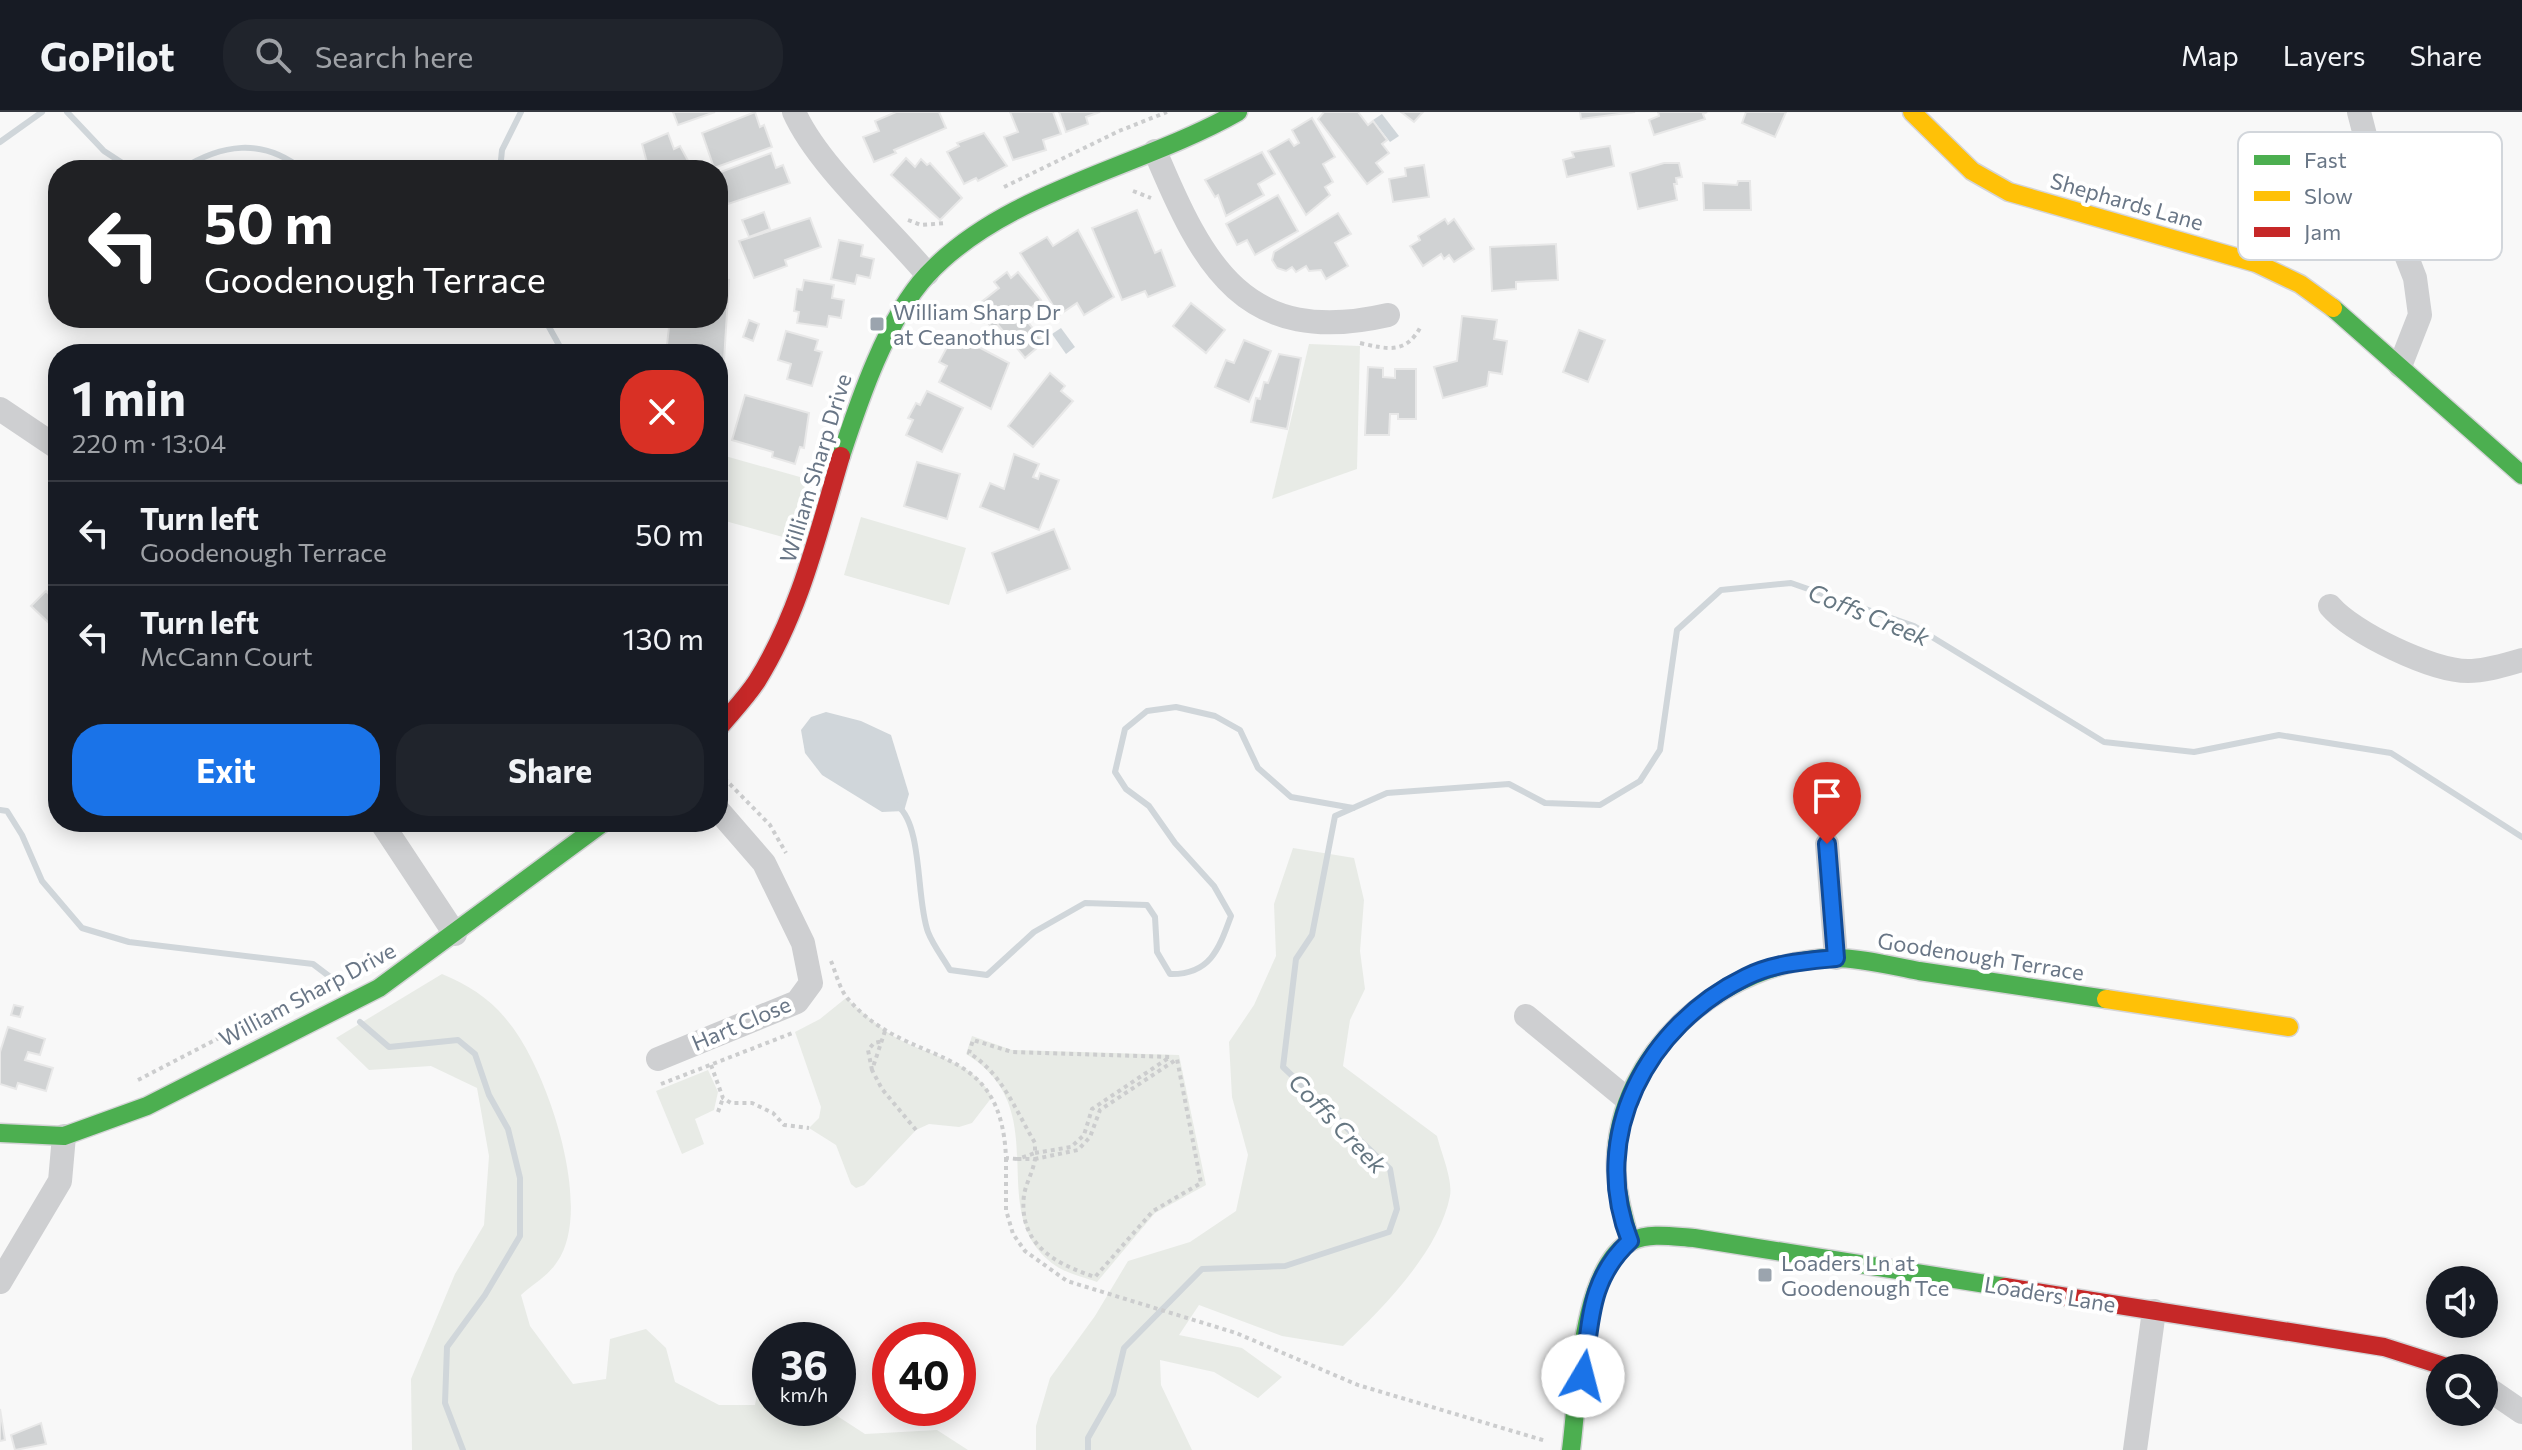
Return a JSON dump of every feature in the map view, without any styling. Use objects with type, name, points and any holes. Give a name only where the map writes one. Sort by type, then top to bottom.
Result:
[{"type":"street","points":[[794,112],[810,139],[927,274]]},
{"type":"street","name":"William Sharp Drive","points":[[728,717],[750,691],[787,629],[821,535],[868,373],[927,274],[1009,215],[1238,112]]},
{"type":"street","name":"Shephards Lane","points":[[1912,112],[1972,171],[2009,192],[2238,258]]},
{"type":"street","points":[[2359,112],[2364,132]]},
{"type":"street","points":[[1155,151],[1183,219],[1202,252],[1238,291],[1268,311],[1307,321],[1351,324],[1388,315]]},
{"type":"street","name":"Shephards Lane","points":[[2246,260],[2300,284],[2348,319],[2522,475]]},
{"type":"street","points":[[2400,366],[2420,315],[2415,278],[2408,260]]},
{"type":"street","points":[[0,409],[48,441]]},
{"type":"street","points":[[2330,606],[2342,620],[2361,633],[2410,654],[2465,671],[2492,669],[2522,660]]},
{"type":"street","name":"Hart Close","points":[[658,1059],[797,1002],[811,983],[803,943],[764,863],[728,822]]},
{"type":"street","points":[[388,832],[455,934]]},
{"type":"street","name":"William Sharp Drive","points":[[0,1133],[64,1136],[147,1106],[379,988],[591,832]]},
{"type":"street","points":[[1827,844],[1836,958]]},
{"type":"street","name":"Goodenough Terrace","points":[[1630,1241],[1615,1192],[1614,1164],[1628,1100],[1648,1061],[1670,1033],[1709,998],[1747,976],[1784,964],[1836,958],[2289,1027]]},
{"type":"street","points":[[1526,1016],[1628,1100]]},
{"type":"street","points":[[0,1282],[60,1181],[64,1136]]},
{"type":"street","name":"Loaders Lane","points":[[1630,1241],[1671,1236],[1694,1238],[2384,1347],[2426,1360]]},
{"type":"street","points":[[1571,1450],[1596,1288],[1610,1260],[1630,1241]]},
{"type":"street","points":[[2135,1450],[2154,1311]]},
{"type":"street","points":[[2498,1396],[2522,1412]]},
{"type":"path","points":[[846,998],[885,1031],[964,1066],[988,1090],[1004,1129],[1006,1210],[1013,1234],[1025,1251],[1067,1281],[1236,1333],[1358,1385],[1571,1450]]},
{"type":"path","points":[[126,1088],[152,1070],[246,1024]]},
{"type":"path","points":[[872,1070],[885,1031]]},
{"type":"path","points":[[661,1084],[795,1032]]},
{"type":"path","points":[[1006,1158],[1018,1159],[1035,1156],[1078,1150],[1090,1137],[1100,1110],[1177,1059],[1201,1183],[1153,1211],[1095,1277],[1059,1264],[1030,1233],[1024,1199],[1035,1156],[1035,1143],[1002,1085],[986,1064],[969,1053],[973,1040],[1012,1052],[1170,1057],[1092,1109],[1084,1135],[1071,1147],[1035,1156]]},
{"type":"path","points":[[883,1041],[874,1043],[868,1050],[872,1070],[882,1089],[916,1130]]},
{"type":"path","points":[[711,1065],[723,1098],[731,1103],[752,1103],[773,1113],[784,1125],[809,1128]]},
{"type":"path","points":[[718,1112],[723,1098]]},
{"type":"shaded area","points":[[1382,114],[1399,136],[1390,142],[1373,120]]},
{"type":"shaded area","points":[[1061,328],[1075,347],[1066,354],[1052,334]]},
{"type":"shaded area","points":[[1309,344],[1360,346],[1357,469],[1272,499]]},
{"type":"shaded area","points":[[728,457],[807,479],[790,539],[728,522]]},
{"type":"shaded area","points":[[861,517],[966,548],[949,605],[844,575]]},
{"type":"shaded area","points":[[826,712],[861,721],[891,735],[909,794],[904,811],[882,812],[822,775],[805,753],[801,730],[811,717]]},
{"type":"shaded area","points":[[1293,848],[1354,858],[1364,900],[1360,951],[1365,989],[1350,1020],[1343,1066],[1437,1136],[1450,1189],[1444,1217],[1422,1258],[1407,1278],[1343,1346],[1282,1336],[1199,1305],[1179,1335],[1242,1348],[1282,1377],[1258,1398],[1214,1372],[1160,1360],[1161,1385],[1192,1450],[1036,1450],[1036,1426],[1050,1378],[1095,1316],[1128,1261],[1190,1242],[1236,1211],[1248,1155],[1232,1097],[1229,1042],[1254,1005],[1276,956],[1274,904]]},
{"type":"shaded area","points":[[442,974],[479,994],[510,1024],[538,1073],[551,1106],[569,1176],[571,1209],[567,1238],[557,1262],[521,1295],[530,1326],[573,1384],[606,1379],[610,1339],[646,1329],[666,1348],[675,1382],[719,1405],[752,1405],[752,1426],[853,1426],[865,1434],[937,1430],[968,1450],[412,1450],[411,1379],[455,1274],[484,1225],[489,1156],[477,1088],[431,1066],[369,1070],[336,1038]]},
{"type":"shaded area","points":[[846,998],[895,1037],[973,1074],[992,1097],[972,1123],[959,1127],[929,1124],[916,1130],[864,1185],[856,1188],[851,1184],[836,1145],[809,1128],[819,1118],[821,1107],[795,1032],[820,1019]]},
{"type":"shaded area","points":[[972,1036],[1012,1050],[1179,1055],[1206,1185],[1155,1213],[1097,1282],[1056,1266],[1034,1244],[1023,1219],[1015,1132],[1009,1104],[993,1077],[966,1054]]},
{"type":"shaded area","points":[[708,1070],[718,1092],[714,1110],[695,1119],[704,1144],[682,1154],[656,1091]]},
{"type":"building","points":[[673,112],[715,112],[678,125]]},
{"type":"building","points":[[755,112],[760,127],[764,125],[772,147],[728,163],[728,160],[711,160],[702,133]]},
{"type":"building","points":[[896,112],[939,112],[946,128],[874,162],[863,137],[879,131],[875,121]]},
{"type":"building","points":[[1010,112],[1053,112],[1061,134],[1043,140],[1046,150],[1013,160],[1004,137],[1018,132]]},
{"type":"building","points":[[1059,112],[1100,112],[1086,117],[1088,124],[1066,132]]},
{"type":"building","points":[[1324,112],[1358,112],[1368,125],[1373,121],[1387,140],[1382,144],[1389,153],[1376,163],[1383,172],[1367,184],[1318,119]]},
{"type":"building","points":[[1401,112],[1423,112],[1414,122]]},
{"type":"building","points":[[1580,112],[1635,112],[1581,119]]},
{"type":"building","points":[[1658,112],[1707,112],[1703,114],[1705,119],[1654,135],[1649,120],[1659,116]]},
{"type":"building","points":[[1746,112],[1786,112],[1775,137],[1742,123]]},
{"type":"building","points":[[1312,118],[1335,157],[1323,164],[1333,182],[1325,187],[1330,195],[1306,215],[1268,151],[1289,139],[1294,146],[1299,143],[1292,130]]},
{"type":"building","points":[[668,133],[674,149],[680,146],[688,160],[646,160],[642,144]]},
{"type":"building","points":[[984,133],[1007,166],[978,181],[976,178],[964,184],[947,152],[959,146],[957,143]]},
{"type":"building","points":[[1610,146],[1614,166],[1567,177],[1563,160],[1574,157],[1572,152]]},
{"type":"building","points":[[1262,152],[1275,174],[1258,184],[1264,195],[1226,216],[1218,195],[1215,197],[1205,180]]},
{"type":"building","points":[[771,153],[776,168],[783,165],[790,183],[728,204],[728,169]]},
{"type":"building","points":[[906,158],[915,167],[921,159],[927,165],[930,163],[962,198],[940,220],[891,175]]},
{"type":"building","points":[[1664,163],[1679,163],[1682,177],[1676,178],[1677,184],[1674,184],[1677,200],[1638,209],[1630,173]]},
{"type":"building","points":[[1424,165],[1429,197],[1393,202],[1389,179],[1406,176],[1405,168]]},
{"type":"building","points":[[1738,181],[1750,181],[1751,210],[1704,210],[1703,183],[1737,185]]},
{"type":"building","points":[[1278,195],[1298,231],[1255,255],[1247,240],[1237,245],[1226,224]]},
{"type":"building","points":[[1137,210],[1155,253],[1161,250],[1175,286],[1148,297],[1145,291],[1122,300],[1092,228]]},
{"type":"building","points":[[764,212],[770,229],[749,237],[742,220]]},
{"type":"building","points":[[1338,213],[1351,234],[1335,243],[1348,266],[1326,279],[1321,270],[1309,271],[1306,266],[1296,272],[1292,267],[1286,271],[1277,268],[1272,260],[1274,252]]},
{"type":"building","points":[[810,218],[821,247],[785,260],[787,266],[754,278],[739,241]]},
{"type":"building","points":[[1445,219],[1448,224],[1454,219],[1474,249],[1454,262],[1449,255],[1444,259],[1441,254],[1423,266],[1410,246],[1420,240],[1418,236]]},
{"type":"building","points":[[1078,230],[1114,297],[1084,315],[1077,303],[1059,315],[1020,253],[1047,237],[1053,246]]},
{"type":"building","points":[[839,240],[863,245],[861,256],[874,259],[870,278],[857,275],[855,284],[831,279]]},
{"type":"building","points":[[1556,244],[1558,280],[1516,282],[1516,289],[1492,291],[1490,247]]},
{"type":"building","points":[[1007,272],[1011,278],[1018,272],[1041,300],[1022,315],[1044,342],[1025,358],[998,325],[993,329],[975,307],[999,288],[994,282]]},
{"type":"building","points":[[804,280],[834,285],[832,298],[844,300],[841,318],[829,316],[827,327],[797,323],[799,312],[794,311],[797,289],[802,290]]},
{"type":"building","points":[[1191,303],[1225,330],[1206,353],[1173,326]]},
{"type":"building","points":[[1462,316],[1497,320],[1494,339],[1507,341],[1502,374],[1489,372],[1487,386],[1443,398],[1434,367],[1457,361]]},
{"type":"building","points":[[749,320],[759,324],[753,341],[743,337]]},
{"type":"building","points":[[669,328],[726,328],[725,344],[667,344]]},
{"type":"building","points":[[1579,330],[1605,340],[1588,382],[1563,372]]},
{"type":"building","points":[[786,331],[818,340],[815,350],[822,352],[812,386],[787,379],[791,364],[778,360]]},
{"type":"building","points":[[954,334],[1009,363],[991,409],[939,382],[947,366],[939,362]]},
{"type":"building","points":[[1244,340],[1271,351],[1249,402],[1215,387],[1226,360],[1234,363]]},
{"type":"building","points":[[1279,354],[1301,358],[1287,429],[1251,422],[1256,398],[1260,399],[1264,382],[1268,383]]},
{"type":"building","points":[[1368,367],[1383,368],[1383,377],[1395,378],[1395,369],[1416,369],[1416,419],[1398,419],[1398,414],[1390,414],[1389,435],[1365,435]]},
{"type":"building","points":[[1050,373],[1065,386],[1061,391],[1073,401],[1033,447],[1008,426]]},
{"type":"building","points":[[927,391],[963,408],[942,452],[906,435],[913,420],[908,418]]},
{"type":"building","points":[[745,395],[809,413],[804,448],[800,447],[795,464],[772,457],[773,452],[732,440]]},
{"type":"building","points":[[1014,454],[1039,464],[1033,477],[1038,479],[1040,473],[1059,480],[1039,530],[980,507],[990,483],[1004,489]]},
{"type":"building","points":[[917,462],[960,474],[947,519],[904,506]]},
{"type":"building","points":[[1054,529],[1070,569],[1007,593],[992,553]]},
{"type":"building","points":[[46,591],[48,622],[31,606]]},
{"type":"building","points":[[14,1005],[23,1007],[20,1017],[11,1015]]},
{"type":"building","points":[[8,1027],[45,1039],[40,1055],[28,1052],[25,1060],[53,1068],[46,1091],[18,1083],[16,1089],[0,1084],[0,1052]]},
{"type":"building","points":[[0,1409],[5,1440],[0,1441]]},
{"type":"building","points":[[41,1423],[46,1444],[15,1450],[11,1435]]},
{"type":"waterway","points":[[0,142],[42,112]]},
{"type":"waterway","points":[[67,112],[104,151],[118,160]]},
{"type":"waterway","points":[[501,160],[502,150],[521,112]]},
{"type":"waterway","points":[[197,160],[242,148],[272,152],[289,160]]},
{"type":"waterway","points":[[550,328],[558,344]]},
{"type":"waterway","name":"Coffs Creek","points":[[1088,1450],[1088,1438],[1113,1394],[1124,1348],[1202,1269],[1285,1266],[1389,1232],[1397,1209],[1390,1169],[1283,1067],[1296,959],[1312,935],[1335,816],[1387,793],[1509,784],[1545,803],[1600,805],[1640,781],[1660,750],[1677,630],[1721,590],[1791,583],[1914,626],[2104,742],[2194,752],[2279,735],[2391,753],[2522,837]]},
{"type":"waterway","points":[[898,806],[912,830],[924,918],[933,942],[950,970],[987,975],[1034,932],[1085,903],[1147,905],[1155,917],[1157,952],[1170,974],[1195,970],[1204,965],[1217,949],[1231,916],[1214,886],[1175,843],[1149,806],[1126,789],[1115,772],[1125,729],[1147,711],[1176,707],[1215,716],[1240,730],[1258,768],[1291,797],[1353,808]]},
{"type":"waterway","points":[[0,810],[7,811],[22,835],[42,881],[82,928],[129,942],[313,964],[342,986]]},
{"type":"waterway","points":[[360,1022],[389,1047],[458,1040],[475,1054],[489,1095],[508,1129],[520,1178],[520,1236],[485,1295],[447,1347],[445,1403],[463,1450]]},
{"type":"traffic: fast","points":[[841,456],[876,361],[899,314],[927,275],[959,246],[1034,201],[1200,132],[1238,112]]},
{"type":"traffic: fast","points":[[2333,308],[2522,475]]},
{"type":"traffic: fast","points":[[0,1133],[64,1136],[147,1106],[379,988],[590,832]]},
{"type":"traffic: fast","points":[[1630,1241],[1622,1212],[1616,1163],[1621,1122],[1635,1084],[1657,1049],[1685,1019],[1718,994],[1755,975],[1794,963],[1845,958],[2106,999]]},
{"type":"traffic: fast","points":[[1571,1450],[1580,1368],[1592,1305],[1602,1277],[1615,1255],[1639,1238],[1694,1238],[2005,1287]]},
{"type":"traffic: slow","points":[[1912,112],[1972,171],[2009,192],[2238,258]]},
{"type":"traffic: slow","points":[[2246,260],[2300,284],[2333,308]]},
{"type":"traffic: slow","points":[[2106,999],[2289,1027]]},
{"type":"traffic: jam","points":[[728,717],[757,681],[785,628],[806,572],[841,456]]},
{"type":"traffic: jam","points":[[2005,1287],[2384,1347],[2426,1360]]},
{"type":"place","name":"William Sharp Dr at Ceanothus Cl","points":[[877,324]]},
{"type":"place","name":"Loaders Ln at Goodenough Tce","points":[[1765,1275]]},
{"type":"route","points":[[1583,1376],[1596,1288],[1610,1260],[1630,1241],[1621,1220],[1615,1192],[1614,1164],[1618,1134],[1628,1100],[1648,1061],[1670,1033],[1709,998],[1747,976],[1784,964],[1836,958],[1827,844]]}]
